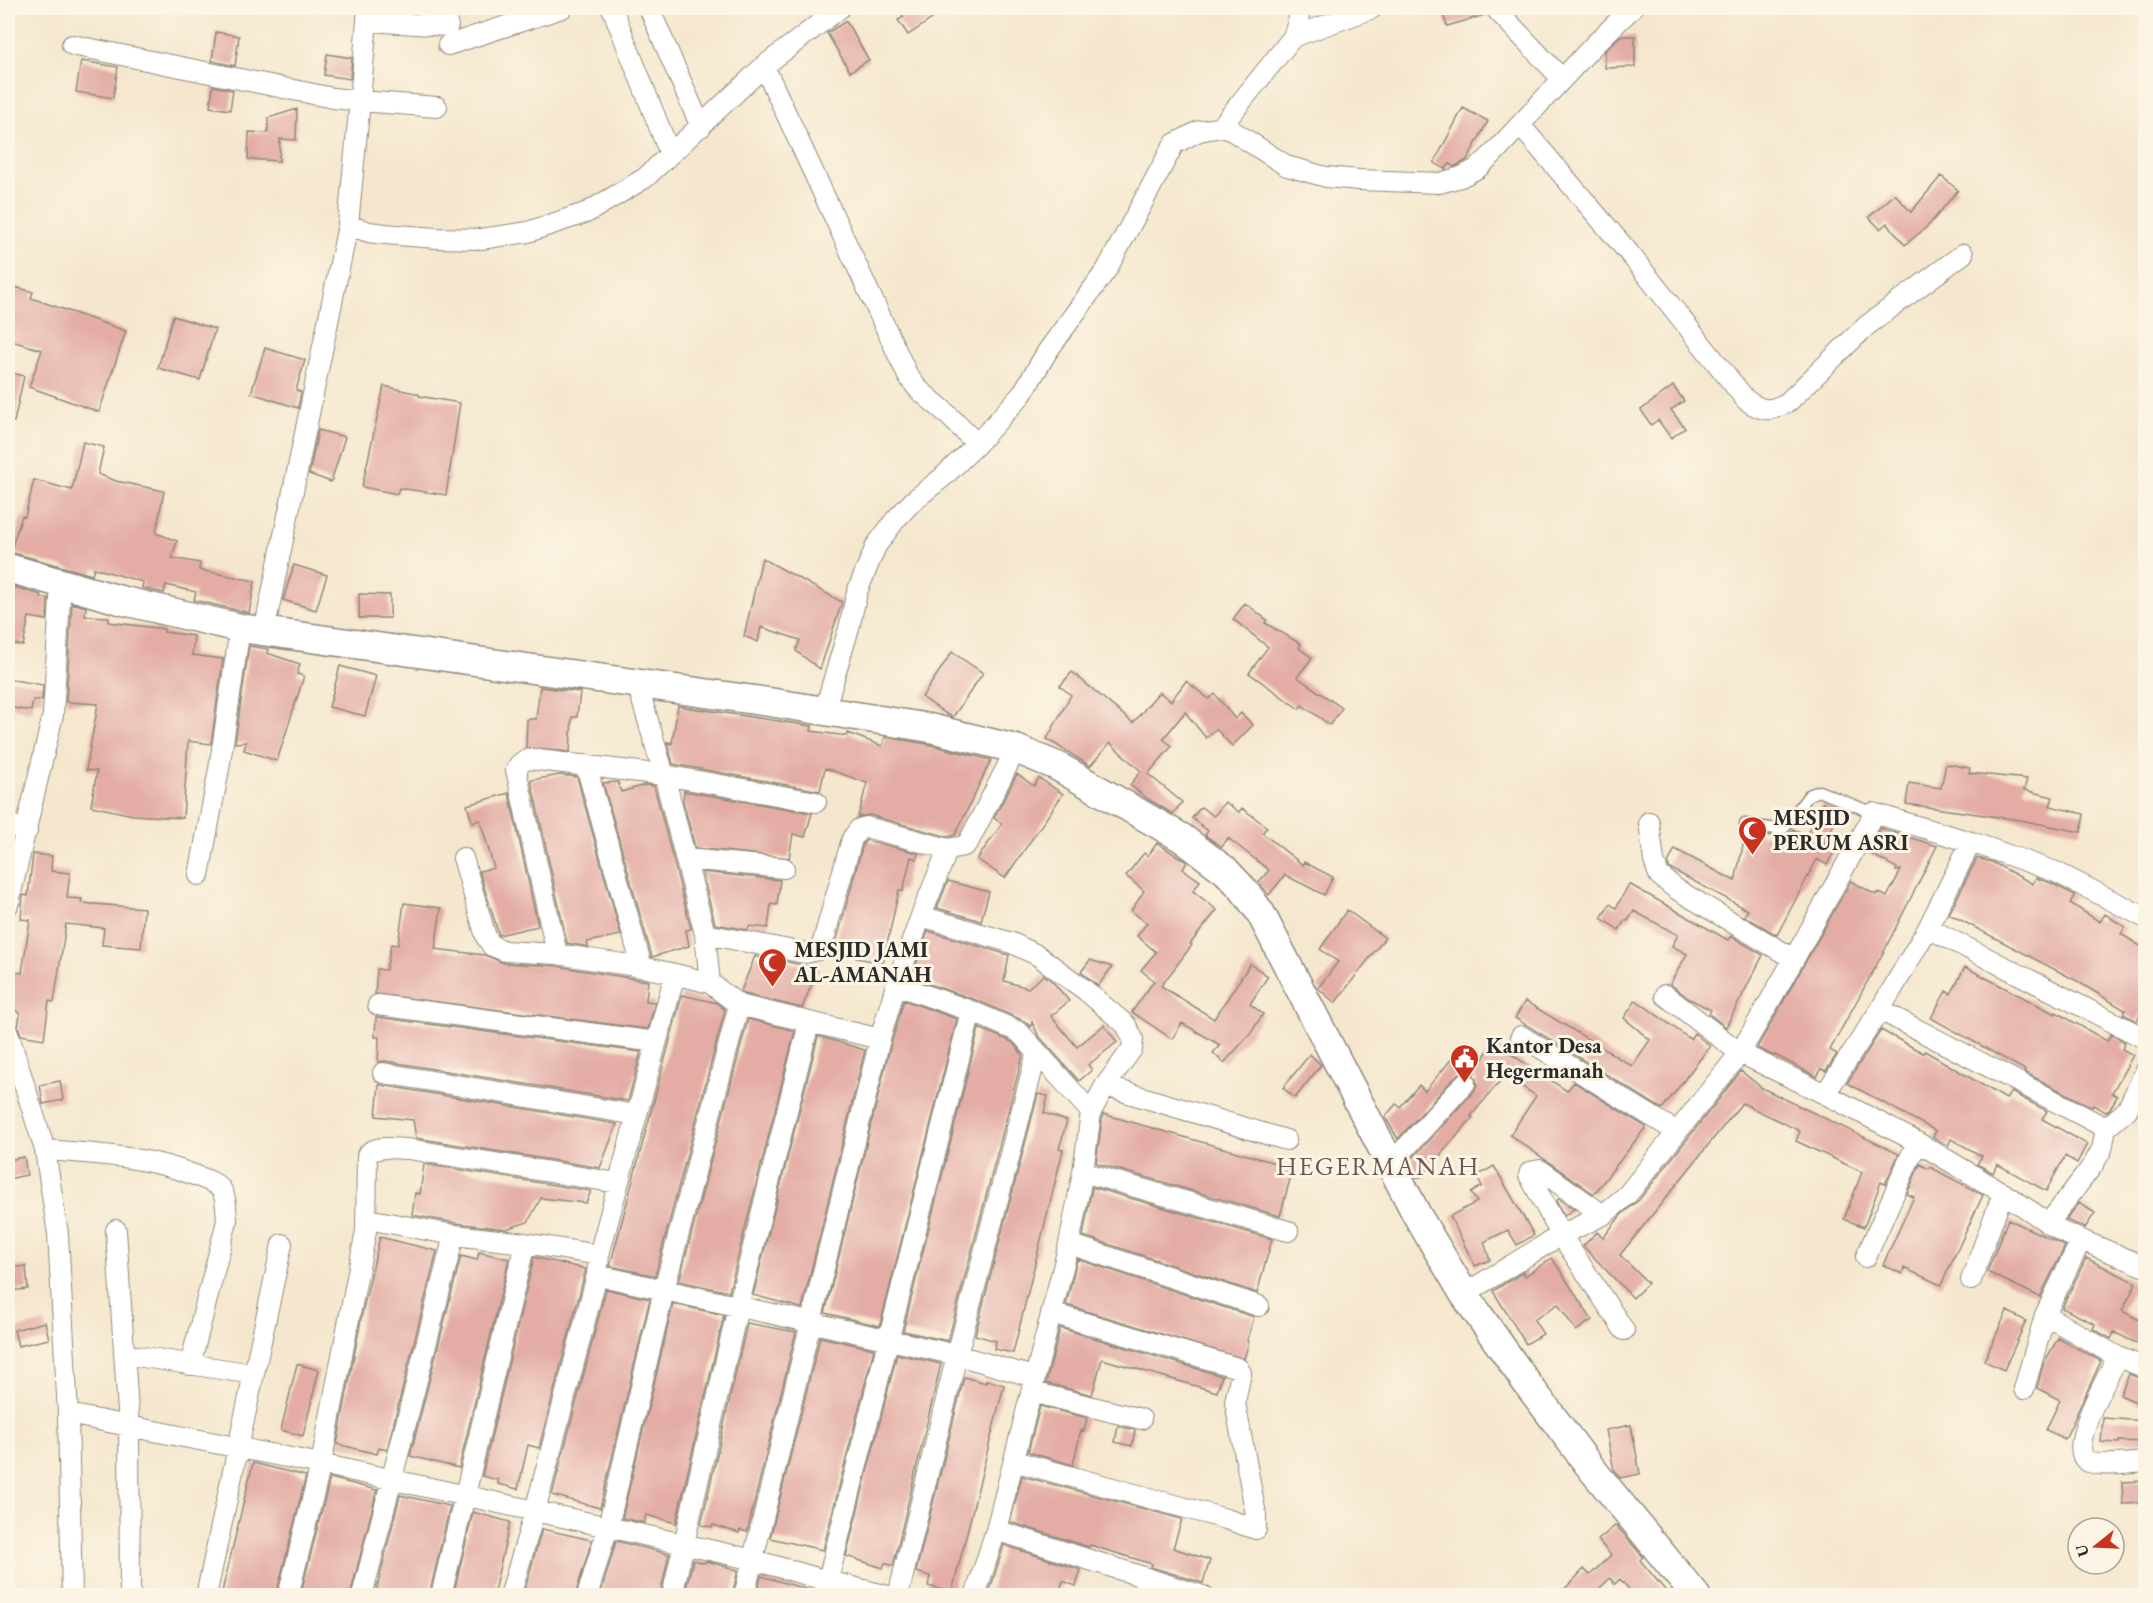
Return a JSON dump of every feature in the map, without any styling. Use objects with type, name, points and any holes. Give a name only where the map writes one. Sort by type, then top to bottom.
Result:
[{"type":"street","points":[[199,875],[219,769],[348,225],[368,14],[448,26],[441,8]]},
{"type":"street","points":[[448,45],[560,8]]},
{"type":"street","points":[[612,8],[670,154]]},
{"type":"street","points":[[649,8],[701,127]]},
{"type":"street","points":[[348,225],[369,232],[436,238],[481,239],[528,232],[588,212],[645,178],[764,66],[840,8]]},
{"type":"street","points":[[1221,127],[1293,37],[1300,8]]},
{"type":"street","points":[[1293,37],[1373,8]]},
{"type":"street","points":[[1495,8],[1562,80]]},
{"type":"street","points":[[824,712],[849,628],[857,592],[876,546],[913,501],[943,477],[977,444],[1022,394],[1047,352],[1107,269],[1174,144],[1198,131],[1221,127],[1231,130],[1287,166],[1326,177],[1440,183],[1461,177],[1478,168],[1494,153],[1632,8]]},
{"type":"street","points":[[72,45],[333,98],[437,107]]},
{"type":"street","points":[[764,66],[908,376],[918,389],[977,444]]},
{"type":"street","points":[[1520,125],[1629,252],[1746,400],[1755,407],[1765,410],[1776,409],[1788,402],[1864,327],[1963,254]]},
{"type":"street","points":[[8,568],[252,630],[769,702],[930,728],[1016,749],[1056,766],[1182,838],[1226,871],[1260,912],[1390,1165],[1464,1294],[1526,1382],[1591,1468],[1696,1596]]},
{"type":"street","points":[[8,905],[53,714],[61,583]]},
{"type":"street","points":[[637,683],[664,775],[705,934],[710,983]]},
{"type":"street","points":[[705,934],[805,953],[813,952],[822,945],[852,839],[859,829],[866,827],[948,849],[964,846],[969,841],[1016,749]]},
{"type":"street","points":[[557,954],[516,770],[518,764],[530,759],[586,765],[664,775],[816,802]]},
{"type":"street","points":[[586,765],[642,967]]},
{"type":"street","points":[[1464,1294],[1561,1235],[1603,1215],[1627,1194],[1740,1053],[1794,960],[1873,813],[1971,842],[2056,872],[2145,918]]},
{"type":"street","points":[[1649,822],[1654,861],[1659,875],[1676,890],[1794,960]]},
{"type":"street","points":[[8,824],[27,831]]},
{"type":"street","points":[[1826,1094],[1880,1010],[1928,928],[1971,842]]},
{"type":"street","points":[[744,1596],[880,1039],[896,985],[948,849]]},
{"type":"street","points":[[463,858],[486,937],[492,946],[504,951],[557,954],[675,974],[710,983],[739,1005],[880,1039]]},
{"type":"street","points":[[686,859],[784,868]]},
{"type":"street","points":[[921,916],[1012,943],[1037,955],[1085,990],[1126,1025],[1133,1040],[1132,1048],[1105,1086],[1091,1112],[1083,1172],[1069,1244],[996,1530],[975,1596]]},
{"type":"street","points":[[1928,928],[2145,1039]]},
{"type":"street","points":[[510,1596],[535,1511],[597,1275],[599,1255],[675,974]]},
{"type":"street","points":[[896,985],[971,1011],[1019,1032],[1091,1112]]},
{"type":"street","points":[[1665,995],[1740,1053],[1826,1094],[1917,1142],[2003,1193],[2048,1224],[2145,1267]]},
{"type":"street","points":[[378,1005],[656,1042]]},
{"type":"street","points":[[587,1596],[608,1527],[664,1290],[739,1005]]},
{"type":"street","points":[[1880,1010],[2106,1128]]},
{"type":"street","points":[[826,1588],[971,1011]]},
{"type":"street","points":[[672,1596],[682,1544],[738,1307],[809,1023]]},
{"type":"street","points":[[8,1033],[45,1150],[58,1234],[68,1414],[72,1596]]},
{"type":"street","points":[[1521,1036],[1677,1132]]},
{"type":"street","points":[[898,1596],[957,1355],[1037,1052]]},
{"type":"street","points":[[2048,1224],[2102,1149],[2106,1128],[2127,1110],[2145,1070]]},
{"type":"street","points":[[383,1073],[637,1115]]},
{"type":"street","points":[[1390,1165],[1465,1083]]},
{"type":"street","points":[[1105,1086],[1286,1140]]},
{"type":"street","points":[[1866,1257],[1917,1142]]},
{"type":"street","points":[[288,1596],[321,1464],[367,1219],[367,1155],[378,1148],[408,1149],[618,1183]]},
{"type":"street","points":[[45,1150],[123,1156],[176,1167],[215,1183],[221,1190],[225,1197],[227,1221],[190,1365]]},
{"type":"street","points":[[1603,1215],[1540,1170],[1530,1172],[1529,1175],[1561,1235],[1624,1330]]},
{"type":"street","points":[[1083,1172],[1288,1232]]},
{"type":"street","points":[[1971,1280],[2003,1193]]},
{"type":"street","points":[[367,1219],[454,1235],[599,1255]]},
{"type":"street","points":[[116,1230],[129,1426],[130,1596]]},
{"type":"street","points":[[362,1596],[454,1235]]},
{"type":"street","points":[[2024,1389],[2045,1315],[2081,1240]]},
{"type":"street","points":[[441,1596],[525,1243]]},
{"type":"street","points":[[206,1596],[282,1244]]},
{"type":"street","points":[[1069,1244],[1259,1306]]},
{"type":"street","points":[[597,1275],[957,1355],[1033,1385],[1141,1419]]},
{"type":"street","points":[[1014,1461],[1256,1529],[1256,1515],[1235,1402],[1241,1373],[1238,1368],[1051,1313]]},
{"type":"street","points":[[2045,1315],[2118,1356],[2145,1368]]},
{"type":"street","points":[[124,1354],[253,1374]]},
{"type":"street","points":[[2118,1356],[2090,1412],[2080,1450],[2089,1462],[2099,1464],[2145,1462]]},
{"type":"street","points":[[68,1414],[392,1479],[754,1560],[826,1588],[888,1596]]},
{"type":"street","points":[[996,1530],[1203,1596]]},
{"type":"lane","points":[[1745,824],[1782,830],[1809,795],[1818,791],[1873,813]]},
{"type":"building","points":[[897,8],[948,8],[908,35],[898,20],[904,17]]},
{"type":"building","points":[[1441,8],[1483,8],[1485,15],[1447,26]]},
{"type":"building","points":[[846,21],[869,60],[850,72],[827,33]]},
{"type":"building","points":[[216,32],[239,36],[235,66],[212,61]]},
{"type":"building","points":[[1620,36],[1635,36],[1635,67],[1605,68],[1605,51]]},
{"type":"building","points":[[327,54],[352,58],[350,79],[324,75]]},
{"type":"building","points":[[81,61],[118,67],[113,98],[76,92]]},
{"type":"building","points":[[213,86],[233,90],[230,110],[210,107]]},
{"type":"building","points":[[1463,108],[1488,121],[1467,160],[1454,167],[1450,164],[1445,169],[1434,163]]},
{"type":"building","points":[[297,109],[296,140],[280,139],[279,161],[248,159],[249,132],[268,133],[268,118]]},
{"type":"building","points":[[1941,176],[1958,190],[1929,225],[1905,245],[1887,223],[1880,229],[1869,217],[1895,194],[1911,212]]},
{"type":"building","points":[[8,285],[33,292],[31,298],[126,331],[99,412],[29,387],[42,350],[8,340]]},
{"type":"building","points":[[173,316],[215,329],[200,380],[158,368]]},
{"type":"building","points":[[265,348],[305,360],[296,390],[301,392],[298,408],[251,393]]},
{"type":"building","points":[[8,372],[24,376],[14,422],[8,421]]},
{"type":"building","points":[[384,386],[419,394],[419,396],[460,403],[446,495],[399,488],[397,494],[362,487]]},
{"type":"building","points":[[1673,386],[1684,401],[1671,410],[1685,428],[1671,438],[1658,420],[1651,425],[1641,410]]},
{"type":"building","points":[[318,430],[345,437],[331,482],[309,474]]},
{"type":"building","points":[[83,442],[104,447],[98,474],[116,481],[164,491],[156,533],[177,541],[172,558],[200,563],[199,570],[255,581],[249,613],[194,600],[196,592],[166,585],[164,593],[142,588],[143,582],[94,568],[92,575],[10,552],[22,516],[25,517],[34,480],[72,490]]},
{"type":"building","points":[[762,558],[842,602],[820,669],[796,651],[800,640],[761,627],[758,642],[744,636]]},
{"type":"building","points":[[294,565],[327,575],[316,610],[283,600]]},
{"type":"building","points":[[8,585],[41,595],[41,598],[48,598],[47,620],[29,617],[23,646],[8,643]]},
{"type":"building","points":[[359,594],[390,595],[390,618],[359,618]]},
{"type":"building","points":[[72,603],[86,607],[85,616],[109,617],[109,622],[164,629],[164,632],[194,636],[192,655],[223,659],[211,744],[188,741],[183,818],[133,815],[91,806],[97,771],[86,770],[98,704],[66,702]]},
{"type":"building","points":[[1245,603],[1267,620],[1265,623],[1301,644],[1299,648],[1312,658],[1297,677],[1342,708],[1330,725],[1302,705],[1299,709],[1249,673],[1268,647],[1233,619]]},
{"type":"building","points":[[249,646],[268,649],[267,653],[300,664],[297,674],[304,676],[277,761],[244,750],[246,742],[235,743]]},
{"type":"building","points":[[952,652],[983,673],[953,717],[922,697]]},
{"type":"building","points":[[340,666],[376,676],[365,716],[329,707]]},
{"type":"building","points":[[1072,672],[1133,723],[1159,692],[1171,701],[1186,681],[1209,699],[1215,694],[1235,719],[1241,713],[1253,725],[1232,746],[1216,729],[1206,738],[1185,712],[1163,739],[1172,746],[1148,774],[1182,802],[1173,814],[1130,785],[1141,771],[1110,743],[1090,766],[1047,739],[1071,695],[1060,686]]},
{"type":"building","points":[[8,679],[43,685],[42,700],[33,700],[31,711],[8,707]]},
{"type":"building","points":[[540,687],[580,692],[577,717],[572,717],[570,752],[526,748],[527,719],[536,719]]},
{"type":"building","points":[[678,706],[812,726],[811,731],[847,736],[848,733],[882,746],[885,737],[927,744],[991,760],[955,835],[948,837],[869,815],[858,817],[867,783],[825,768],[820,791],[673,764],[667,742],[672,743]]},
{"type":"building","points":[[1946,764],[1970,768],[1969,773],[2027,779],[2024,790],[2053,797],[2050,806],[2084,814],[2081,832],[2020,820],[1906,804],[1909,783],[1941,788]]},
{"type":"building","points":[[1017,774],[1034,786],[1039,778],[1063,794],[1005,878],[977,859],[1002,824],[994,818]]},
{"type":"building","points":[[560,775],[577,777],[621,935],[587,942],[588,947],[567,943],[531,780]]},
{"type":"building","points":[[618,782],[621,792],[645,785],[654,786],[691,929],[686,930],[689,946],[652,957],[603,783]]},
{"type":"building","points":[[684,791],[812,813],[805,837],[793,834],[789,858],[695,848],[683,801]]},
{"type":"building","points":[[509,793],[538,926],[499,935],[479,871],[494,868],[480,820],[472,822],[467,805]]},
{"type":"building","points":[[1225,802],[1239,812],[1242,808],[1267,827],[1262,833],[1303,865],[1304,862],[1333,877],[1324,895],[1285,875],[1269,895],[1259,882],[1269,870],[1228,838],[1222,847],[1205,835],[1208,831],[1192,818],[1201,807],[1214,816]]},
{"type":"building","points":[[1823,803],[1840,812],[1824,844],[1835,850],[1827,865],[1817,859],[1777,935],[1744,916],[1748,910],[1669,868],[1668,863],[1675,849],[1735,881],[1746,832],[1787,838],[1793,829],[1806,835]]},
{"type":"building","points":[[1880,828],[1937,846],[1883,953],[1830,1050],[1837,1054],[1826,1071],[1821,1069],[1817,1077],[1757,1048],[1851,881],[1876,895],[1878,892],[1887,897],[1901,870],[1896,871],[1897,868],[1867,852]]},
{"type":"building","points":[[866,840],[918,853],[917,859],[911,857],[903,891],[899,890],[883,963],[856,958],[856,956],[834,950]]},
{"type":"building","points":[[1157,843],[1187,862],[1183,869],[1200,881],[1193,891],[1217,910],[1161,986],[1214,1019],[1250,964],[1268,976],[1250,1004],[1263,1014],[1251,1033],[1224,1063],[1213,1053],[1220,1045],[1182,1023],[1172,1039],[1132,1012],[1154,981],[1141,970],[1156,952],[1137,936],[1147,923],[1131,911],[1144,891],[1126,876],[1144,853],[1148,856]]},
{"type":"building","points":[[33,854],[52,856],[51,871],[70,873],[67,898],[82,899],[81,903],[144,908],[141,948],[102,945],[104,928],[66,924],[54,1002],[49,1001],[44,1039],[21,1035],[18,1027],[20,1014],[11,1006],[13,989],[8,988],[8,971],[22,973],[30,920],[21,919],[23,895],[28,896]]},
{"type":"building","points":[[1977,858],[1992,862],[2033,884],[2036,878],[2051,883],[2075,895],[2070,903],[2100,922],[2105,914],[2125,927],[2121,934],[2145,949],[2145,1017],[2140,1014],[2137,1021],[2123,1014],[2125,1010],[2077,981],[1949,914]]},
{"type":"building","points":[[702,872],[780,880],[777,905],[771,904],[768,928],[749,926],[748,930],[715,924]]},
{"type":"building","points":[[948,881],[989,892],[981,921],[937,908]]},
{"type":"building","points":[[1629,884],[1728,940],[1731,936],[1763,955],[1726,1027],[1709,1014],[1711,1010],[1688,998],[1670,984],[1687,954],[1672,946],[1678,935],[1634,911],[1619,930],[1601,918],[1610,904],[1616,908]]},
{"type":"building","points":[[404,903],[441,908],[434,949],[485,955],[504,963],[556,966],[648,981],[646,1001],[655,1002],[648,1029],[375,994],[377,969],[386,970],[391,944],[398,945]]},
{"type":"building","points":[[1347,910],[1385,938],[1335,1003],[1318,988],[1338,962],[1320,949]]},
{"type":"building","points":[[928,931],[1009,955],[1004,981],[1028,988],[1044,975],[1052,981],[1069,1001],[1051,1016],[1077,1047],[1104,1025],[1117,1042],[1088,1065],[1092,1070],[1079,1081],[1038,1035],[1032,1022],[1031,1027],[1024,1021],[976,1000],[911,978]]},
{"type":"building","points":[[755,956],[772,962],[774,959],[802,965],[817,971],[802,1008],[744,994],[741,991]]},
{"type":"building","points":[[1090,960],[1112,967],[1098,986],[1081,972]]},
{"type":"building","points":[[1965,967],[2055,1014],[2056,1012],[2107,1041],[2111,1034],[2125,1042],[2122,1049],[2133,1055],[2112,1093],[2117,1096],[2110,1109],[2106,1112],[2093,1105],[2092,1107],[2024,1072],[2025,1070],[1931,1018],[1946,991],[1951,994]]},
{"type":"building","points":[[682,995],[717,1003],[725,1010],[655,1276],[610,1266]]},
{"type":"building","points":[[904,1000],[957,1019],[880,1326],[825,1313],[888,1055]]},
{"type":"building","points":[[1636,1000],[1690,1039],[1694,1033],[1710,1046],[1662,1109],[1515,1018],[1525,1001],[1632,1066],[1650,1040],[1624,1018]]},
{"type":"building","points":[[376,1017],[641,1052],[628,1101],[385,1061],[378,1062],[379,1037],[375,1037]]},
{"type":"building","points":[[748,1019],[795,1031],[729,1292],[679,1281]]},
{"type":"building","points":[[979,1028],[1012,1042],[1023,1055],[948,1341],[903,1331]]},
{"type":"building","points":[[1881,1030],[1923,1053],[1925,1051],[2006,1099],[2011,1092],[2047,1111],[2042,1119],[2087,1144],[2077,1163],[2065,1156],[2046,1191],[1997,1164],[1993,1173],[1977,1164],[1982,1156],[1951,1139],[1948,1146],[1933,1137],[1936,1131],[1847,1083]]},
{"type":"building","points":[[818,1036],[865,1050],[802,1308],[753,1295]]},
{"type":"building","points":[[1493,1042],[1567,1091],[1574,1082],[1646,1127],[1594,1194],[1510,1135],[1536,1096],[1505,1075],[1449,1145],[1421,1177],[1416,1177],[1408,1163],[1474,1091],[1477,1085],[1476,1079],[1467,1071],[1457,1075],[1398,1139],[1385,1117],[1396,1104],[1400,1107],[1419,1085],[1425,1091],[1454,1056],[1474,1073]]},
{"type":"building","points":[[1310,1054],[1321,1065],[1295,1098],[1283,1088]]},
{"type":"building","points":[[1741,1071],[1762,1088],[1899,1154],[1885,1184],[1881,1182],[1864,1227],[1844,1219],[1862,1172],[1796,1141],[1800,1131],[1742,1103],[1620,1255],[1648,1283],[1633,1298],[1583,1246],[1597,1232],[1603,1238],[1621,1215],[1639,1200]]},
{"type":"building","points":[[60,1081],[63,1100],[43,1104],[40,1085]]},
{"type":"building","points":[[379,1084],[617,1124],[600,1168],[416,1138],[413,1120],[376,1116]]},
{"type":"building","points":[[1038,1094],[1048,1096],[1044,1113],[1067,1121],[1059,1149],[1063,1150],[1013,1353],[994,1349],[996,1341],[975,1335]]},
{"type":"building","points":[[1103,1114],[1293,1168],[1280,1216],[1096,1163]]},
{"type":"building","points":[[24,1157],[27,1175],[8,1179],[8,1160]]},
{"type":"building","points":[[424,1164],[591,1191],[586,1203],[541,1198],[528,1222],[506,1229],[456,1223],[412,1215],[415,1193],[420,1194]]},
{"type":"building","points":[[1920,1164],[1983,1195],[1941,1285],[1904,1268],[1902,1274],[1883,1265],[1914,1197],[1907,1194]]},
{"type":"building","points":[[1494,1166],[1534,1235],[1517,1245],[1508,1230],[1484,1242],[1490,1260],[1475,1266],[1450,1216],[1477,1202],[1471,1193],[1482,1186],[1477,1176]]},
{"type":"building","points":[[1092,1187],[1272,1239],[1257,1293],[1083,1236]]},
{"type":"building","points":[[1559,1199],[1574,1209],[1564,1216],[1556,1201]]},
{"type":"building","points":[[2079,1203],[2095,1213],[2085,1228],[2066,1220]]},
{"type":"building","points":[[2008,1219],[2065,1246],[2040,1297],[1987,1272]]},
{"type":"building","points":[[380,1237],[437,1251],[387,1450],[379,1448],[377,1454],[337,1444],[363,1309]]},
{"type":"building","points":[[479,1252],[509,1259],[459,1468],[410,1456],[461,1256],[477,1260]]},
{"type":"building","points":[[534,1257],[586,1269],[539,1448],[528,1445],[518,1489],[498,1484],[498,1480],[482,1476]]},
{"type":"building","points":[[1552,1258],[1592,1320],[1576,1331],[1558,1304],[1534,1320],[1543,1334],[1526,1344],[1493,1291],[1523,1272],[1525,1276]]},
{"type":"building","points":[[2086,1258],[2136,1283],[2122,1311],[2145,1323],[2145,1355],[2139,1352],[2142,1346],[2114,1332],[2111,1339],[2093,1329],[2095,1324],[2062,1308]]},
{"type":"building","points":[[1077,1259],[1254,1317],[1244,1359],[1066,1305]]},
{"type":"building","points":[[26,1266],[28,1289],[8,1291],[8,1268]]},
{"type":"building","points":[[606,1289],[650,1299],[600,1508],[552,1495]]},
{"type":"building","points":[[673,1304],[724,1315],[676,1523],[646,1515],[644,1523],[622,1518]]},
{"type":"building","points":[[2007,1311],[2026,1321],[2004,1370],[1984,1361]]},
{"type":"building","points":[[45,1322],[49,1339],[18,1346],[14,1330]]},
{"type":"building","points":[[747,1323],[796,1332],[747,1532],[740,1530],[739,1533],[713,1525],[712,1527],[701,1525]]},
{"type":"building","points":[[1060,1328],[1222,1376],[1217,1392],[1102,1359],[1092,1395],[1046,1383]]},
{"type":"building","points":[[820,1337],[874,1349],[823,1550],[770,1538]]},
{"type":"building","points":[[2058,1338],[2101,1361],[2065,1439],[2046,1430],[2060,1400],[2037,1388],[2043,1365]]},
{"type":"building","points":[[897,1354],[941,1364],[893,1566],[885,1563],[883,1568],[846,1556]]},
{"type":"building","points":[[297,1364],[319,1370],[303,1436],[281,1430]]},
{"type":"building","points":[[2129,1374],[2145,1380],[2145,1406],[2120,1395]]},
{"type":"building","points":[[964,1377],[1004,1385],[952,1592],[928,1586],[930,1576],[916,1572]]},
{"type":"building","points":[[1040,1406],[1087,1418],[1084,1431],[1081,1430],[1073,1465],[1028,1452]]},
{"type":"building","points":[[2103,1418],[2145,1421],[2145,1442],[2101,1442]]},
{"type":"building","points":[[1631,1425],[1640,1474],[1620,1478],[1614,1470],[1606,1430]]},
{"type":"building","points":[[1118,1426],[1135,1430],[1132,1446],[1115,1442]]},
{"type":"building","points":[[253,1463],[306,1476],[276,1596],[221,1596]]},
{"type":"building","points":[[1022,1476],[1182,1519],[1173,1548],[1210,1560],[1203,1583],[1151,1567],[1152,1564],[1010,1522]]},
{"type":"building","points":[[330,1478],[377,1490],[350,1596],[300,1596]]},
{"type":"building","points":[[2145,1481],[2145,1503],[2123,1504],[2122,1482]]},
{"type":"building","points":[[400,1495],[450,1506],[429,1596],[375,1596]]},
{"type":"building","points":[[473,1512],[510,1522],[493,1596],[453,1596]]},
{"type":"building","points":[[1616,1525],[1643,1557],[1640,1560],[1670,1596],[1635,1596],[1620,1579],[1615,1584],[1610,1578],[1592,1596],[1558,1596],[1584,1569],[1590,1575],[1611,1555],[1598,1540]]},
{"type":"building","points":[[542,1529],[592,1540],[575,1596],[523,1596]]},
{"type":"building","points":[[616,1541],[669,1554],[660,1596],[600,1596]]},
{"type":"building","points":[[1004,1545],[1081,1570],[1076,1586],[1063,1581],[1058,1596],[1006,1596],[990,1590]]},
{"type":"building","points":[[693,1560],[705,1563],[706,1561],[738,1570],[732,1596],[684,1596]]},
{"type":"building","points":[[761,1576],[813,1591],[812,1596],[756,1596]]},
{"type":"place","name":"MESJID PERUM ASRI","points":[[1752,856]]},
{"type":"place","name":"MESJID JAMI AL-AMANAH","points":[[773,988]]},
{"type":"place","name":"Kantor Desa Hegermanah","points":[[1465,1084]]},
{"type":"district","name":"HEGERMANAH","points":[[1378,1166]]}]
